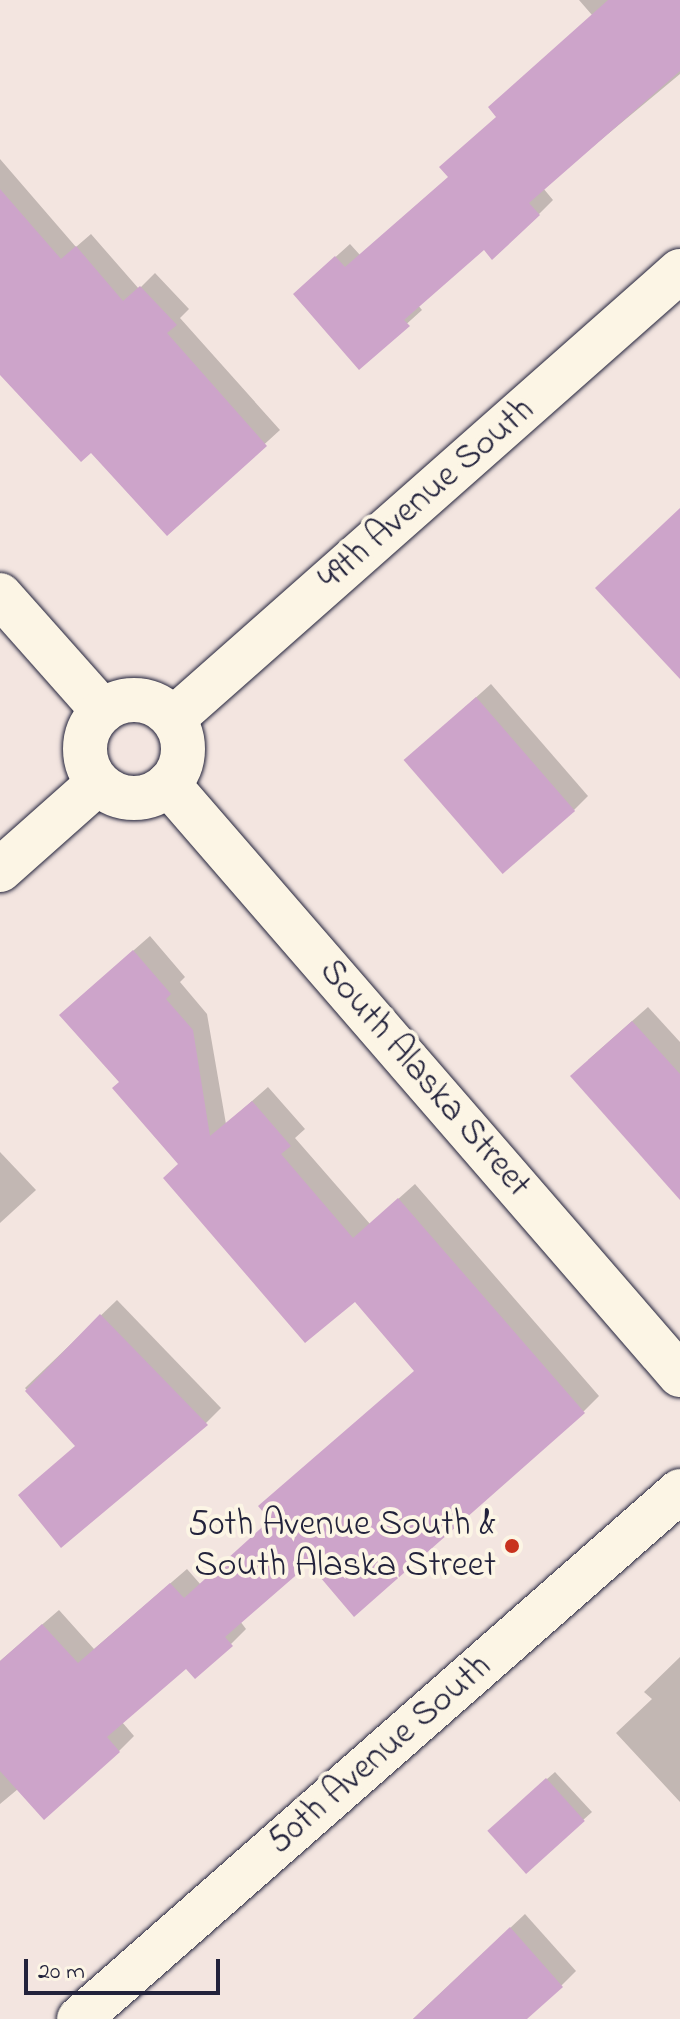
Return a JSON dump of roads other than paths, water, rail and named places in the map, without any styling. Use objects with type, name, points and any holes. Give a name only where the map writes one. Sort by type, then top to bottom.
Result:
[{"type":"street","name":"49th Avenue South","points":[[174,718],[680,271]]},
{"type":"street","points":[[0,595],[103,711]]},
{"type":"street","points":[[139,699],[174,718],[182,762],[168,784],[147,797],[130,798],[98,783],[85,760],[84,744],[88,730],[103,711],[139,699]]},
{"type":"street","points":[[0,870],[98,783]]},
{"type":"street","name":"South Alaska Street","points":[[168,784],[680,1375]]},
{"type":"street","name":"50th Avenue South","points":[[79,2019],[680,1491]]},
{"type":"place","name":"50th Avenue South & South Alaska Street","points":[[512,1546]]}]
